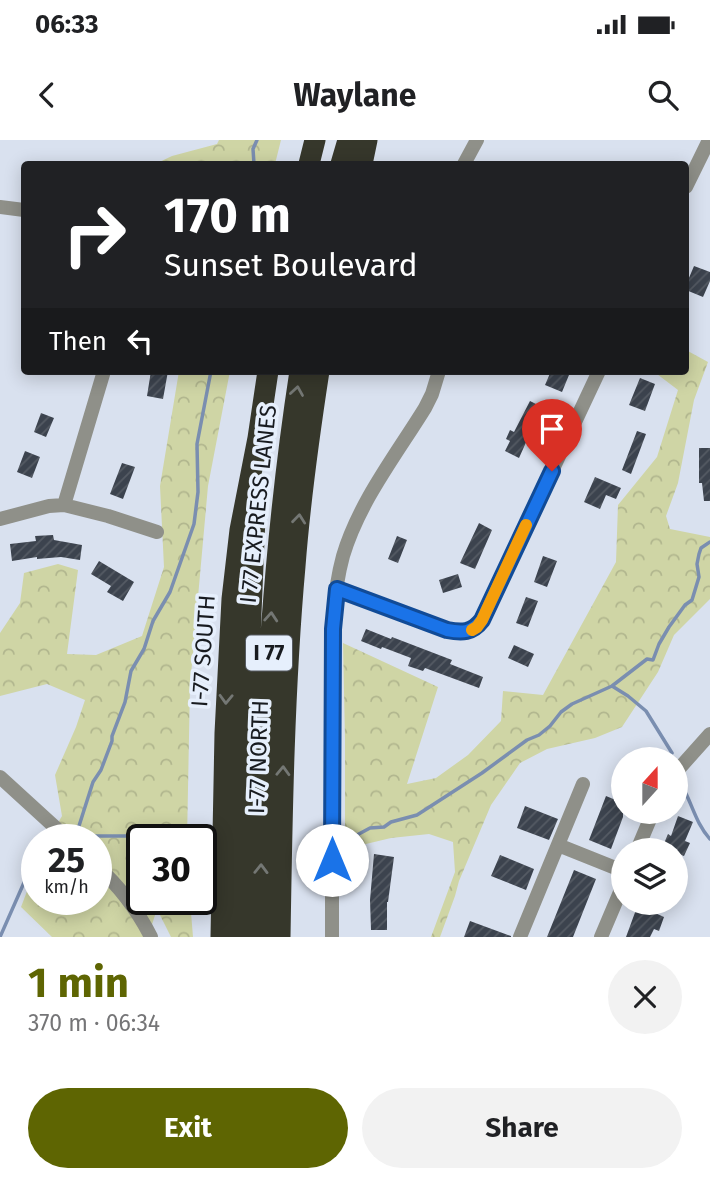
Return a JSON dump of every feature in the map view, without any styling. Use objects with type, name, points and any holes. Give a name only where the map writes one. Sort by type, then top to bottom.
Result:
[{"type":"highway","points":[[310,161],[315,140]]},
{"type":"highway","points":[[342,161],[348,140]]},
{"type":"highway","points":[[363,161],[367,140]]},
{"type":"highway","name":"I-77 SOUTH","points":[[221,937],[225,733],[232,610],[240,530],[267,375]]},
{"type":"highway","name":"I 77 EXPRESS LANES","points":[[260,937],[262,784],[273,597],[288,449],[299,375]]},
{"type":"highway","name":"I-77 NORTH","points":[[280,937],[283,781],[291,618],[303,487],[318,375]]},
{"type":"highway","name":"I 77 EXPRESS LANES","points":[[242,937],[246,734],[258,438]]},
{"type":"street","points":[[466,161],[477,140]]},
{"type":"street","points":[[689,181],[709,140]]},
{"type":"street","points":[[0,207],[21,210]]},
{"type":"street","points":[[64,505],[103,375]]},
{"type":"street","points":[[331,937],[333,629],[337,589],[344,555],[357,520],[425,408],[438,375]]},
{"type":"street","points":[[337,589],[447,630],[460,633],[477,627],[597,375]]},
{"type":"street","points":[[0,519],[48,506],[64,505],[157,532]]},
{"type":"street","points":[[688,759],[710,734]]},
{"type":"street","points":[[0,777],[51,824]]},
{"type":"street","points":[[520,937],[583,784]]},
{"type":"street","points":[[558,845],[611,866]]},
{"type":"street","points":[[112,882],[136,910],[151,937]]},
{"type":"street","points":[[601,937],[611,913]]},
{"type":"green space","points":[[219,140],[281,140],[276,161],[161,161],[217,144]]},
{"type":"green space","points":[[689,352],[708,362],[694,400],[678,483],[666,516],[670,529],[710,537],[710,599],[674,635],[658,672],[622,727],[595,738],[547,749],[520,763],[491,805],[459,881],[440,937],[431,937],[455,872],[453,842],[429,834],[391,838],[345,849],[343,643],[438,687],[407,784],[436,778],[468,755],[501,721],[503,691],[543,695],[616,562],[618,505],[657,457],[678,390],[658,375],[689,375]]},
{"type":"green space","points":[[178,375],[229,375],[208,486],[190,686],[187,824],[126,824],[126,915],[155,915],[148,937],[52,937],[29,915],[112,915],[112,824],[57,824],[62,816],[55,775],[85,700],[47,684],[0,696],[0,633],[20,603],[24,573],[58,564],[78,570],[67,654],[96,655],[142,636],[164,567],[160,486]]},
{"type":"green space","points":[[160,915],[191,915],[193,937],[171,937]]},
{"type":"building","points":[[694,266],[710,272],[710,281],[703,297],[689,291],[689,278]]},
{"type":"building","points":[[150,375],[167,375],[163,399],[147,396]]},
{"type":"building","points":[[549,375],[569,375],[562,392],[545,385]]},
{"type":"building","points":[[640,378],[655,384],[645,411],[629,405]]},
{"type":"building","points":[[530,401],[542,407],[526,437],[528,438],[519,458],[505,451],[510,441],[506,439],[510,430],[514,432]]},
{"type":"building","points":[[41,413],[54,418],[46,437],[34,432]]},
{"type":"building","points":[[637,431],[646,434],[631,474],[622,470]]},
{"type":"building","points":[[699,448],[710,448],[710,501],[704,501],[702,483],[699,483]]},
{"type":"building","points":[[25,451],[40,457],[32,478],[17,472]]},
{"type":"building","points":[[122,463],[135,467],[123,499],[110,494]]},
{"type":"building","points":[[595,477],[621,488],[616,499],[606,495],[600,509],[584,502]]},
{"type":"building","points":[[479,523],[492,530],[475,569],[460,563]]},
{"type":"building","points":[[53,535],[54,540],[82,545],[80,560],[37,557],[12,561],[10,544],[36,541],[35,536]]},
{"type":"building","points":[[397,536],[407,540],[398,563],[388,559]]},
{"type":"building","points":[[543,556],[557,561],[547,587],[534,582]]},
{"type":"building","points":[[99,561],[134,582],[123,601],[107,592],[111,586],[91,574]]},
{"type":"building","points":[[458,574],[462,587],[443,593],[439,580]]},
{"type":"building","points":[[526,597],[538,601],[528,627],[516,623]]},
{"type":"building","points":[[366,629],[452,660],[450,664],[483,677],[479,688],[425,668],[423,671],[408,666],[411,658],[361,641]]},
{"type":"building","points":[[514,645],[534,654],[528,667],[508,658]]},
{"type":"building","points":[[606,796],[611,798],[611,824],[620,824],[615,838],[611,838],[611,849],[589,840]]},
{"type":"building","points":[[525,806],[558,819],[549,840],[517,828]]},
{"type":"building","points":[[688,820],[693,822],[686,838],[666,838],[668,834],[671,836],[675,824],[688,824]]},
{"type":"building","points":[[374,854],[394,857],[387,902],[387,930],[371,930],[370,900]]},
{"type":"building","points":[[500,855],[534,869],[526,890],[491,876]]},
{"type":"building","points":[[574,870],[596,879],[573,937],[547,937]]},
{"type":"building","points":[[634,915],[664,917],[659,931],[654,929],[650,937],[626,937]]},
{"type":"building","points":[[470,921],[511,936],[511,937],[464,937]]},
{"type":"waterway","points":[[254,161],[253,149],[257,140]]},
{"type":"waterway","points":[[126,836],[79,836],[78,829],[93,782],[101,770],[112,741],[125,702],[131,671],[144,649],[153,621],[170,592],[194,524],[198,492],[197,444],[210,375]]},
{"type":"waterway","points":[[347,836],[417,815],[527,740],[539,735],[572,704],[612,686],[647,659],[653,660],[669,627],[692,600],[699,577],[699,554],[701,548],[710,542]]},
{"type":"waterway","points":[[612,686],[646,711],[668,747]]},
{"type":"waterway","points":[[688,799],[701,827],[710,839]]},
{"type":"waterway","points":[[0,937],[21,889]]},
{"type":"slow traffic","points":[[472,630],[482,620],[526,525]]},
{"type":"route","points":[[332,860],[333,629],[337,589],[447,630],[460,633],[477,627],[552,471]]}]
